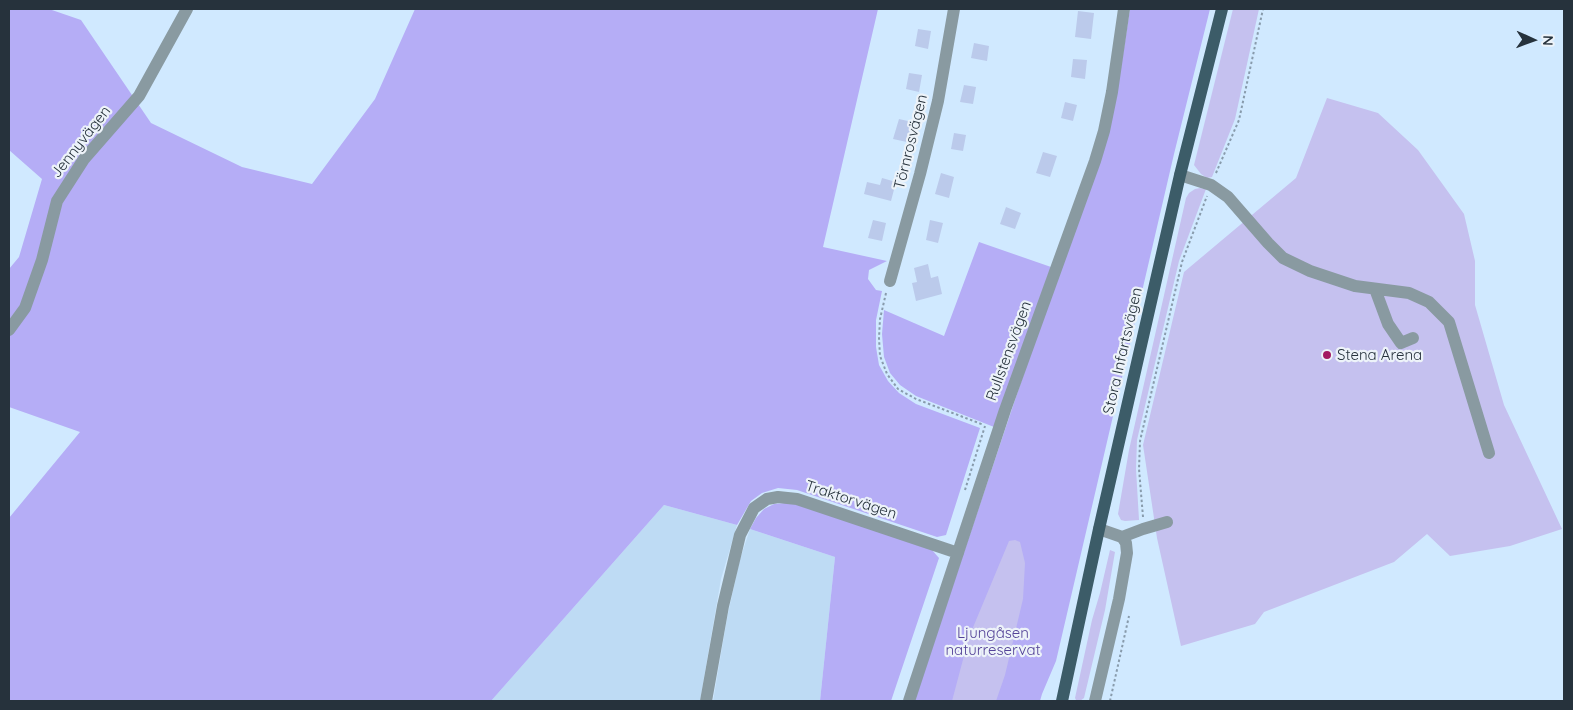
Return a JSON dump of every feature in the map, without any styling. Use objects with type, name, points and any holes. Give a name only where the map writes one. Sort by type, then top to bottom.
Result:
[{"type":"main road","name":"Stora Infartsvägen","points":[[1062,701],[1180,175],[1222,9]]},
{"type":"street","name":"Jennyvägen","points":[[9,330],[26,308],[42,260],[57,201],[84,159],[139,96],[187,9]]},
{"type":"street","name":"Törnrosvägen","points":[[890,281],[938,101],[954,9]]},
{"type":"street","name":"Rullstensvägen","points":[[909,701],[998,431],[1095,161],[1104,131],[1112,92],[1124,9]]},
{"type":"street","points":[[1180,175],[1211,185],[1228,197],[1268,243],[1284,258],[1310,271],[1355,286],[1409,293],[1429,302],[1449,322],[1489,453]]},
{"type":"street","points":[[1375,289],[1388,324],[1401,343],[1413,338]]},
{"type":"street","name":"Traktorvägen","points":[[706,701],[723,606],[740,535],[754,508],[766,499],[778,497],[797,499],[958,552]]},
{"type":"street","points":[[1122,537],[1168,522]]},
{"type":"street","points":[[1096,701],[1121,590],[1126,553],[1126,542],[1122,537],[1099,530]]},
{"type":"path","points":[[1143,529],[1140,441],[1182,262],[1211,185],[1239,120],[1263,9]]},
{"type":"path","points":[[890,281],[880,319],[879,338],[880,356],[886,374],[898,389],[916,399],[998,431]]},
{"type":"path","points":[[1110,701],[1130,608]]},
{"type":"shaded area","points":[[9,9],[49,9],[81,20],[151,123],[242,167],[312,184],[375,99],[415,9],[878,9],[823,247],[887,261],[869,270],[868,279],[876,290],[882,291],[876,320],[876,347],[879,365],[888,381],[899,393],[916,404],[980,428],[946,535],[937,537],[797,490],[778,488],[762,493],[751,501],[737,525],[664,505],[491,701],[9,701],[9,518],[80,432],[9,407],[9,269],[19,257],[42,179],[9,150]]},
{"type":"shaded area","points":[[1130,9],[1210,9],[1174,154],[1056,661],[1040,701],[996,701],[1005,675],[1023,599],[1025,563],[1020,542],[1015,540],[1009,541],[969,637],[952,701],[914,701],[1116,99]]},
{"type":"shaded area","points":[[979,242],[1051,267],[994,427],[916,396],[900,385],[890,373],[884,357],[882,334],[884,310],[944,336]]},
{"type":"shaded area","points":[[774,504],[797,504],[932,550],[939,558],[891,701],[820,701],[835,557],[750,529],[764,509]]},
{"type":"shaded area","points":[[664,505],[737,525],[721,579],[700,701],[491,701]]},
{"type":"shaded area","points":[[750,529],[835,557],[820,701],[713,701],[727,618],[740,559]]},
{"type":"green space","points":[[1233,9],[1259,9],[1235,119],[1212,177],[1207,178],[1194,165]]},
{"type":"green space","name":"Stena Arena","points":[[1327,98],[1378,113],[1418,150],[1464,214],[1475,261],[1475,305],[1504,405],[1562,529],[1510,546],[1450,556],[1427,534],[1394,562],[1264,612],[1255,624],[1181,646],[1157,538],[1143,445],[1184,272],[1296,178]]},
{"type":"green space","points":[[1200,188],[1206,189],[1179,261],[1137,440],[1136,469],[1139,520],[1125,521],[1121,520],[1118,514],[1129,450],[1186,198],[1189,193]]},
{"type":"green space","name":"Ljungåsen naturreservat","points":[[1059,432],[1035,701],[916,701]]},
{"type":"green space","points":[[1110,550],[1115,552],[1105,610],[1084,698],[1080,701],[1075,698]]},
{"type":"building","points":[[1078,11],[1094,13],[1091,39],[1075,37]]},
{"type":"building","points":[[918,29],[931,31],[928,49],[915,46]]},
{"type":"building","points":[[974,43],[989,46],[987,61],[971,58]]},
{"type":"building","points":[[1073,59],[1087,60],[1085,79],[1071,77]]},
{"type":"building","points":[[909,73],[922,75],[919,92],[906,89]]},
{"type":"building","points":[[964,85],[976,87],[973,104],[960,102]]},
{"type":"building","points":[[1065,102],[1077,105],[1073,121],[1061,118]]},
{"type":"building","points":[[899,119],[912,122],[907,142],[893,139]]},
{"type":"building","points":[[954,133],[966,135],[963,151],[951,149]]},
{"type":"building","points":[[1043,152],[1057,156],[1050,177],[1036,173]]},
{"type":"building","points":[[941,173],[954,177],[949,198],[935,194]]},
{"type":"building","points":[[882,178],[896,182],[891,201],[864,194],[867,182],[880,185]]},
{"type":"building","points":[[1006,207],[1021,213],[1015,229],[1000,224]]},
{"type":"building","points":[[873,220],[886,223],[882,241],[868,238]]},
{"type":"building","points":[[930,220],[943,223],[938,243],[926,240]]},
{"type":"building","points":[[928,264],[931,278],[938,276],[942,294],[916,301],[912,283],[917,282],[914,268]]},
{"type":"place","name":"Stena Arena","points":[[1327,355]]}]
